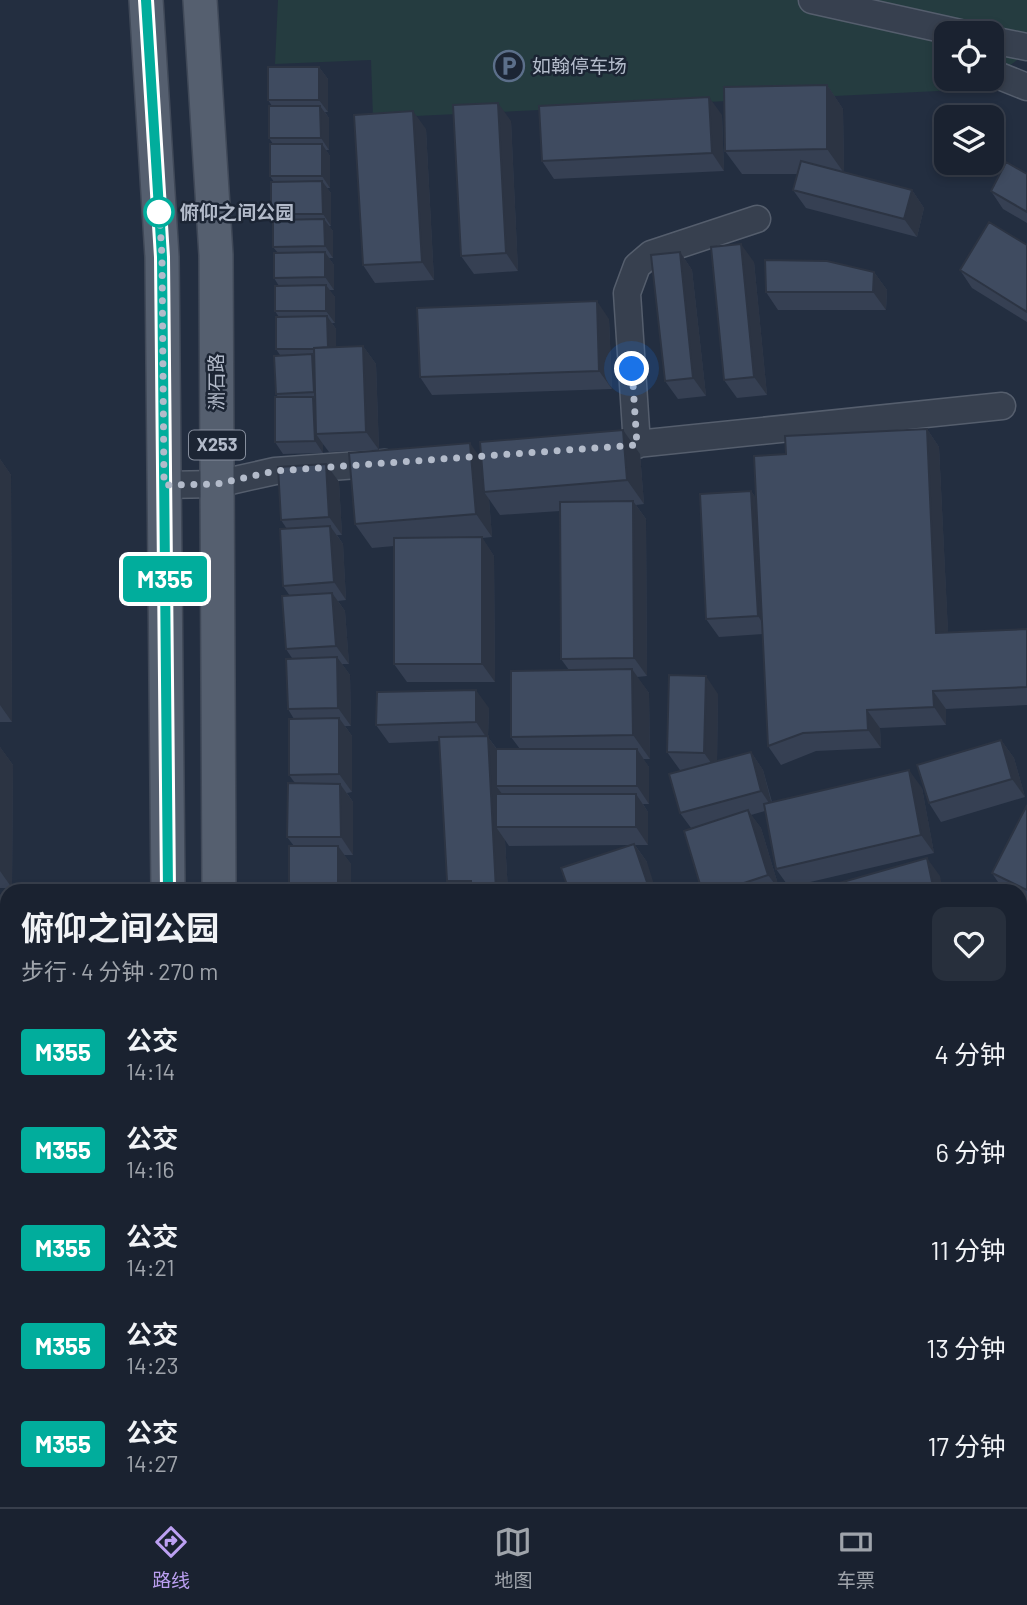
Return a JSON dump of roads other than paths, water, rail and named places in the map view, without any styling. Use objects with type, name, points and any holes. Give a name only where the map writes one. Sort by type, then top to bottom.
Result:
[{"type":"main road","name":"X253","points":[[146,0],[162,257],[168,884]]},
{"type":"main road","name":"洲石路","points":[[200,0],[216,256],[219,884]]},
{"type":"street","points":[[812,0],[934,27]]},
{"type":"street","points":[[1004,42],[1027,47]]},
{"type":"street","points":[[1004,78],[1027,88]]},
{"type":"street","points":[[637,445],[627,293],[637,266],[651,254],[757,219]]},
{"type":"street","points":[[567,450],[1002,406]]},
{"type":"street","points":[[164,485],[217,484],[275,471],[414,461]]},
{"type":"place","name":"如翰停车场","points":[[509,66]]},
{"type":"place","name":"俯仰之间公园","points":[[159,212]]}]
